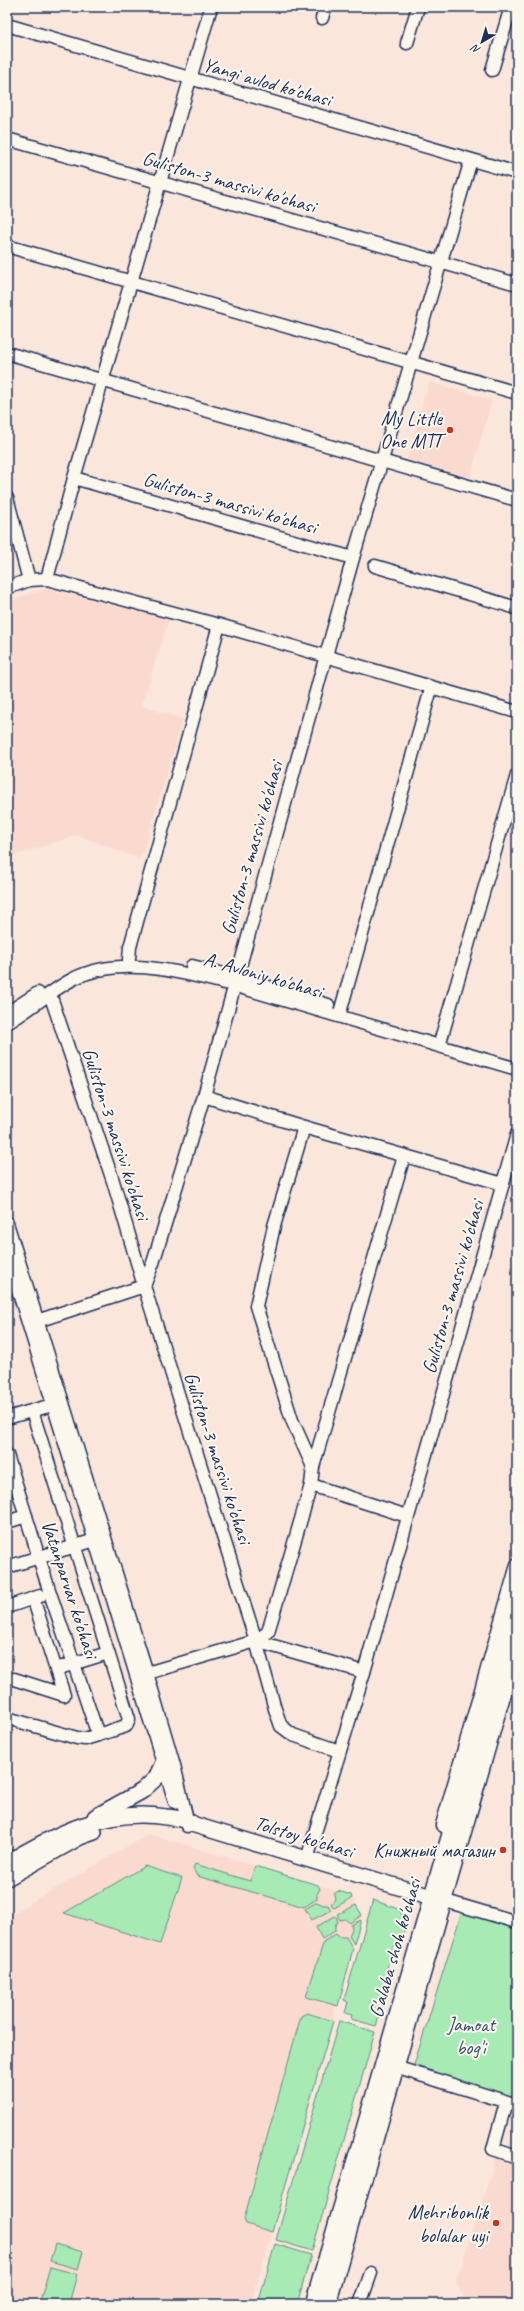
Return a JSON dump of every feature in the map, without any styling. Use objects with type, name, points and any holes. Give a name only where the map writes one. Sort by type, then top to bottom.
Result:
[{"type":"main road","name":"G'alaba shoh ko'chasi","points":[[328,2304],[395,2067],[436,1898],[450,1830],[517,1604]]},
{"type":"main road","name":"G'alaba shoh ko'chasi","points":[[313,2304],[436,1898],[517,1645]]},
{"type":"main road","points":[[84,1825],[142,1791],[156,1778],[164,1761]]},
{"type":"main road","name":"Tolstoy ko'chasi","points":[[7,1863],[48,1838],[84,1825],[124,1815],[149,1814],[186,1823],[436,1898]]},
{"type":"main road","name":"Tolstoy ko'chasi","points":[[7,1878],[80,1837],[115,1825],[147,1822],[186,1823]]},
{"type":"street","points":[[47,579],[102,380],[211,7]]},
{"type":"street","points":[[407,43],[418,7]]},
{"type":"street","points":[[492,70],[511,7]]},
{"type":"street","name":"Yangi avlod ko'chasi","points":[[7,25],[517,173]]},
{"type":"street","name":"Guliston-3 massivi ko'chasi","points":[[7,139],[517,284]]},
{"type":"street","name":"Guliston-3 massivi ko'chasi","points":[[144,1286],[153,1264],[204,1096],[353,558],[471,160]]},
{"type":"street","points":[[7,246],[517,393]]},
{"type":"street","points":[[7,353],[517,500]]},
{"type":"street","name":"Guliston-3 massivi ko'chasi","points":[[74,478],[353,558]]},
{"type":"street","points":[[7,498],[29,580]]},
{"type":"street","points":[[375,566],[517,608]]},
{"type":"street","points":[[7,588],[29,580],[47,579],[219,625],[517,712]]},
{"type":"street","points":[[129,959],[130,947],[219,625]]},
{"type":"street","points":[[341,1009],[432,688]]},
{"type":"street","points":[[440,1039],[517,775]]},
{"type":"street","name":"A. Avloniy ko'chasi","points":[[7,1013],[80,968],[115,959],[129,959],[192,966],[235,981],[517,1069]]},
{"type":"street","name":"A. Avloniy ko'chasi","points":[[7,1023],[72,980],[94,970],[115,967],[143,968],[235,981],[341,1009],[517,1061]]},
{"type":"street","name":"Guliston-3 massivi ko'chasi","points":[[50,994],[113,1181],[144,1286],[256,1641],[274,1709],[281,1726],[293,1735],[339,1752]]},
{"type":"street","name":"Guliston-3 massivi ko'chasi","points":[[204,1096],[304,1127],[503,1184]]},
{"type":"street","points":[[304,1127],[274,1226],[256,1306],[292,1420],[313,1467]]},
{"type":"street","name":"Guliston-3 massivi ko'chasi","points":[[307,1859],[364,1672],[407,1516],[517,1134]]},
{"type":"street","points":[[147,1673],[256,1641],[268,1632],[311,1485],[313,1467],[404,1156]]},
{"type":"street","points":[[7,1223],[37,1321],[99,1541],[164,1761],[186,1823]]},
{"type":"street","points":[[7,1254],[52,1405],[147,1673],[174,1765],[186,1823]]},
{"type":"street","points":[[37,1321],[144,1286]]},
{"type":"street","points":[[7,1418],[52,1405]]},
{"type":"street","points":[[7,1718],[77,1738],[86,1739],[126,1726],[129,1719],[32,1411]]},
{"type":"street","name":"Vatanparvar ko'chasi","points":[[8,1460],[50,1593],[98,1735]]},
{"type":"street","points":[[311,1485],[407,1516]]},
{"type":"street","points":[[7,1522],[26,1516]]},
{"type":"street","points":[[7,1567],[99,1541]]},
{"type":"street","points":[[450,1830],[442,1825],[517,1565]]},
{"type":"street","points":[[7,1607],[50,1593]]},
{"type":"street","points":[[14,1679],[64,1694],[33,1598]]},
{"type":"street","points":[[256,1641],[364,1672]]},
{"type":"street","points":[[56,1669],[74,1665],[108,1653]]},
{"type":"street","name":"Tolstoy ko'chasi","points":[[436,1898],[517,1922]]},
{"type":"street","points":[[395,2067],[512,2104],[493,2150],[517,2157]]},
{"type":"street","points":[[360,2304],[371,2273]]},
{"type":"shaded area","name":"My Little One MTT","points":[[429,382],[492,400],[470,477],[407,460]]},
{"type":"shaded area","points":[[46,589],[169,619],[141,706],[183,719],[142,856],[138,858],[77,835],[7,858],[7,601]]},
{"type":"shaded area","points":[[149,1834],[351,1895],[362,1915],[251,2304],[7,2304],[7,1917]]},
{"type":"shaded area","name":"Mehribonlik bolalar uyi","points":[[496,2158],[517,2164],[517,2304],[467,2304],[456,2282]]},
{"type":"green space","points":[[195,1864],[250,1881],[255,1866],[318,1885],[320,1889],[317,1894],[317,1899],[304,1907],[197,1876],[193,1869]]},
{"type":"green space","points":[[145,1866],[182,1878],[160,1944],[64,1913]]},
{"type":"green space","points":[[338,1891],[351,1895],[352,1898],[334,1908],[331,1904],[335,1899],[334,1894]]},
{"type":"green space","points":[[373,1900],[398,1909],[407,1922],[404,1932],[394,1947],[387,1967],[388,1986],[376,2026],[351,2019],[352,2015],[345,2013],[348,2002],[344,2000]]},
{"type":"green space","points":[[317,1902],[323,1905],[328,1905],[331,1910],[312,1920],[305,1909]]},
{"type":"green space","points":[[356,1905],[362,1915],[350,1923],[345,1919],[340,1920],[337,1915]]},
{"type":"green space","name":"Jamoat bog'i","points":[[462,1911],[517,1928],[517,2100],[413,2068]]},
{"type":"green space","points":[[335,1916],[338,1921],[335,1925],[335,1931],[322,1939],[316,1927]]},
{"type":"green space","points":[[361,1920],[354,1944],[349,1936],[352,1929],[351,1925]]},
{"type":"green space","points":[[336,1934],[339,1937],[346,1937],[353,1949],[338,2006],[306,1997],[324,1941]]},
{"type":"green space","points":[[307,2013],[333,2021],[272,2232],[246,2224],[244,2219],[301,2016]]},
{"type":"green space","points":[[339,2021],[375,2032],[312,2251],[276,2240]]},
{"type":"green space","points":[[55,2244],[83,2252],[78,2269],[50,2261]]},
{"type":"green space","points":[[275,2244],[311,2255],[297,2304],[258,2304]]},
{"type":"green space","points":[[50,2267],[77,2274],[69,2304],[39,2304]]},
{"type":"place","name":"My Little One MTT","points":[[450,430]]},
{"type":"place","name":"Книжный магазин","points":[[503,1850]]},
{"type":"place","name":"Mehribonlik bolalar uyi","points":[[496,2223]]}]
